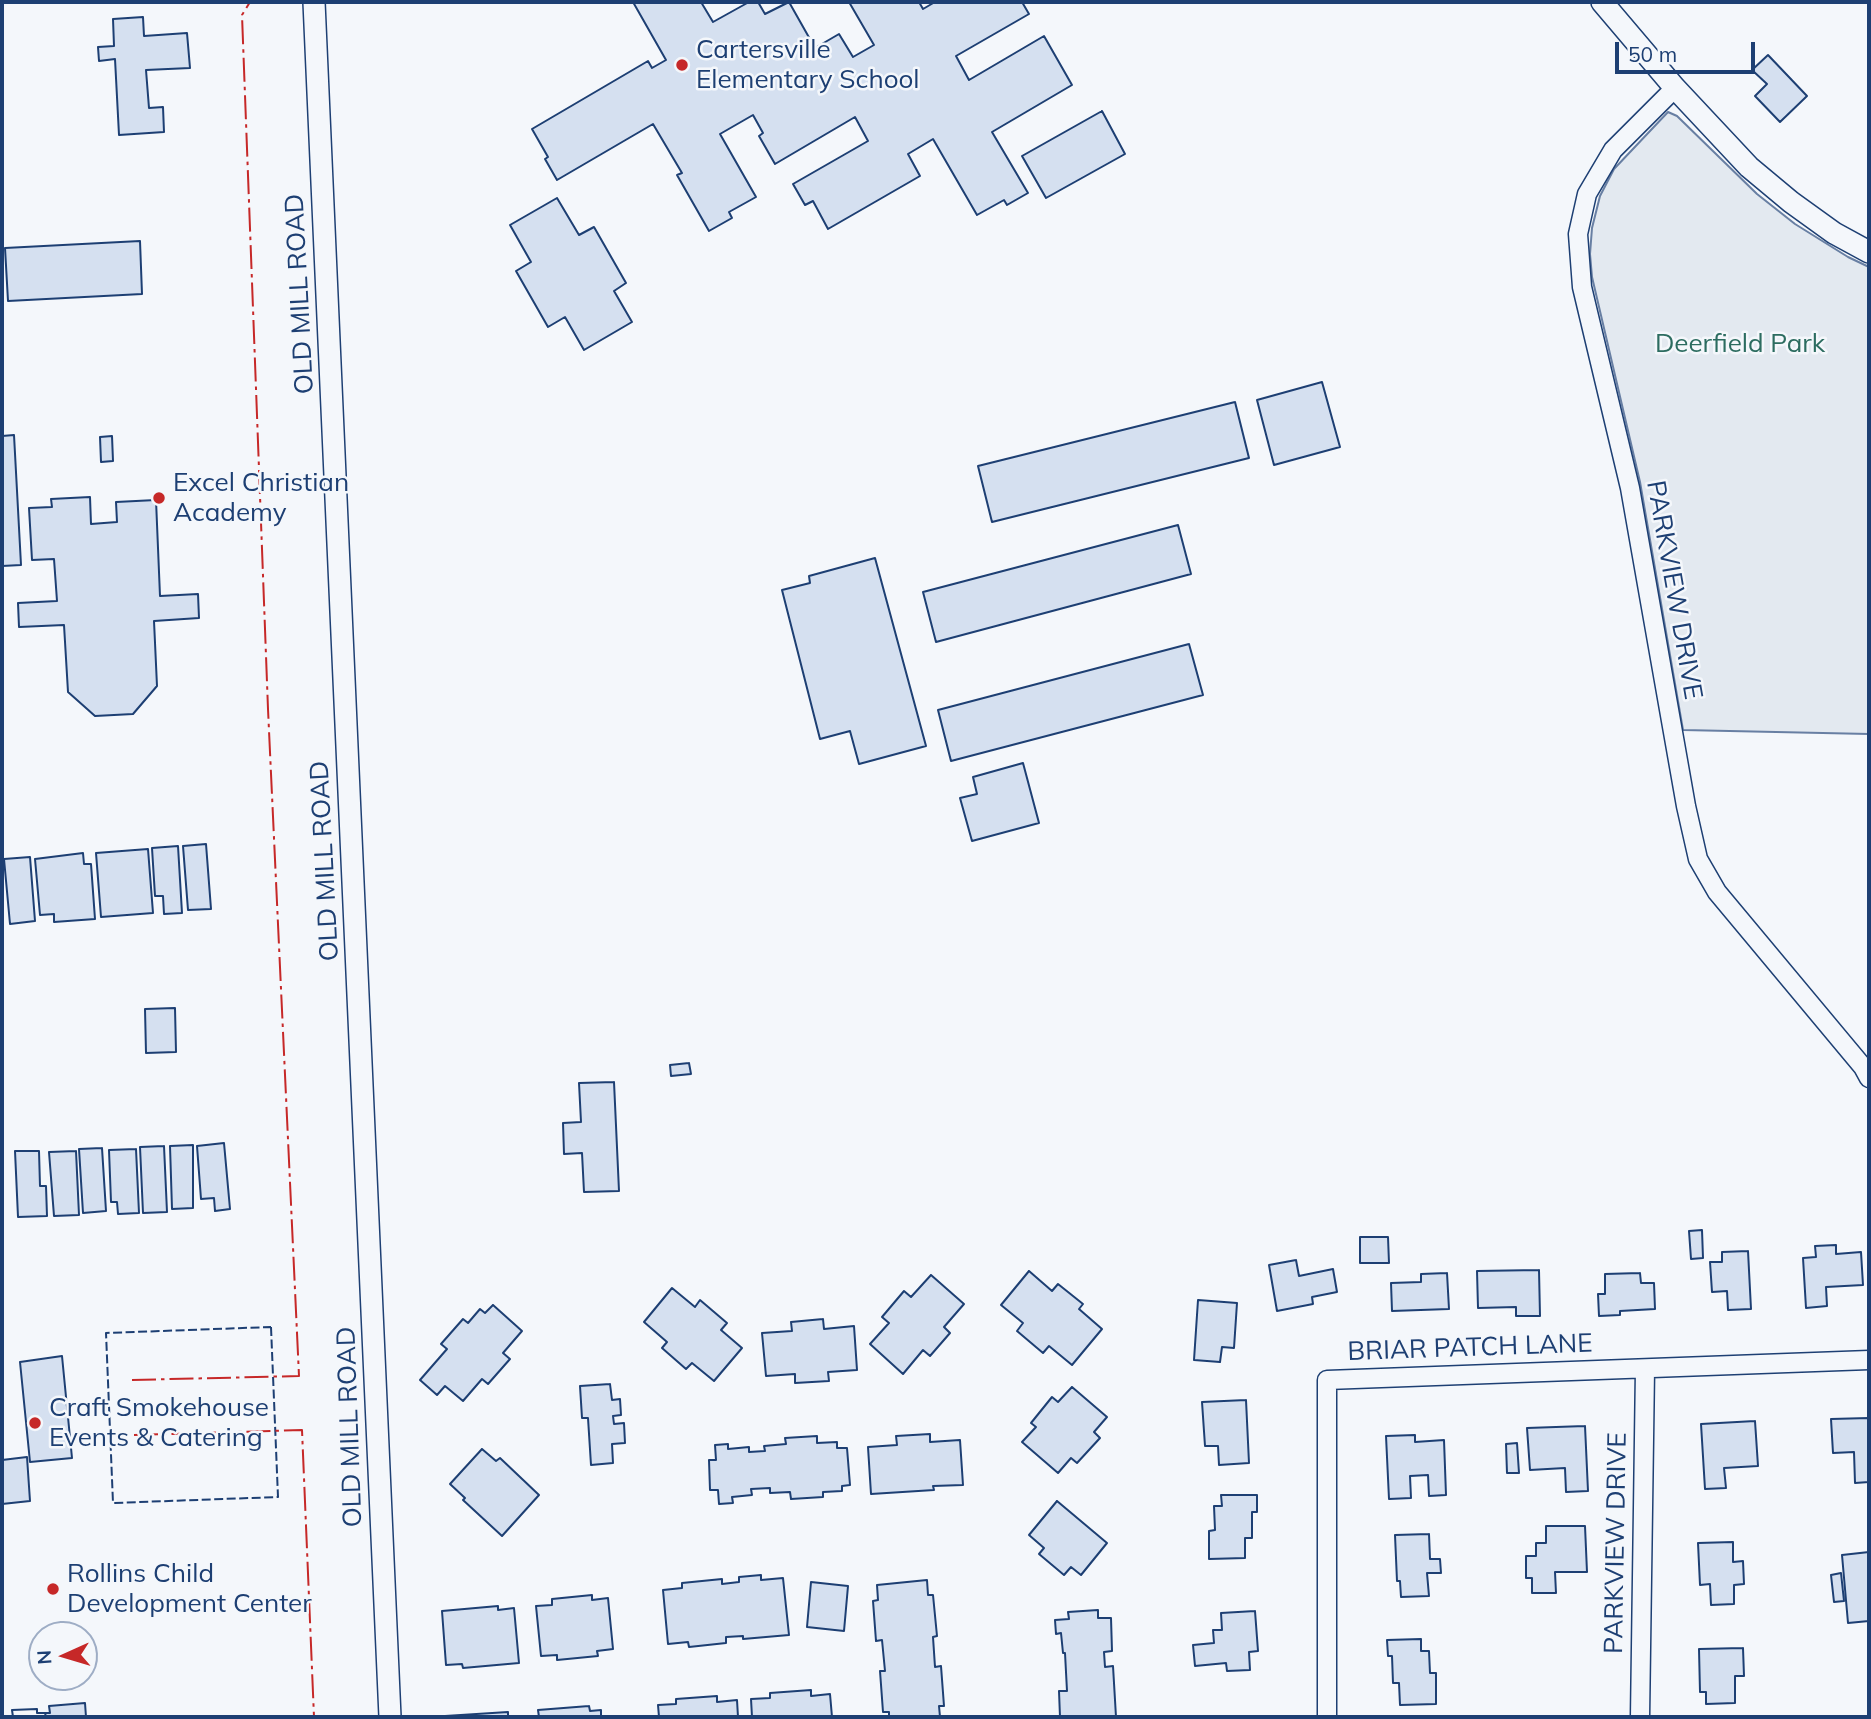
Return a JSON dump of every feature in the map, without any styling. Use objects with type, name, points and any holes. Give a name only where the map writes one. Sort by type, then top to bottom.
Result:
[{"type":"street","name":"OLD MILL ROAD","points":[[314,2],[390,1717]]},
{"type":"street","points":[[1602,2],[1675,88],[1749,167],[1834,233],[1869,252]]},
{"type":"street","name":"PARKVIEW DRIVE","points":[[1675,88],[1613,150],[1587,194],[1578,234],[1582,287],[1630,488],[1698,859],[1717,892],[1863,1067],[1869,1079]]},
{"type":"street","name":"BRIAR PATCH LANE","points":[[1327,1717],[1327,1380],[1869,1360]]},
{"type":"street","name":"PARKVIEW DRIVE","points":[[1640,1717],[1644,1369]]},
{"type":"green space","name":"Deerfield Park","points":[[1668,112],[1677,116],[1757,194],[1795,224],[1869,267],[1869,734],[1683,730],[1640,482],[1592,277],[1590,254],[1592,228],[1600,196],[1614,169]]},
{"type":"building","points":[[633,2],[701,2],[713,22],[749,2],[758,2],[765,14],[789,2],[815,48],[839,34],[853,57],[874,45],[849,2],[919,2],[923,9],[935,2],[1022,2],[1029,14],[956,56],[969,80],[1044,36],[1072,85],[992,132],[1028,193],[1007,205],[1004,200],[977,215],[933,139],[908,154],[920,176],[828,229],[813,201],[805,205],[793,184],[868,141],[855,117],[775,164],[759,136],[763,133],[753,115],[720,134],[756,197],[729,212],[732,218],[709,231],[677,175],[682,173],[653,124],[557,180],[532,129],[648,61],[652,68],[666,60]]},
{"type":"building","points":[[143,17],[144,36],[187,33],[190,68],[146,70],[149,108],[163,107],[164,132],[119,135],[115,59],[99,61],[98,47],[114,46],[113,19]]},
{"type":"building","points":[[1768,55],[1807,96],[1780,122],[1755,96],[1767,84],[1752,70]]},
{"type":"building","points":[[1102,111],[1125,154],[1046,198],[1022,156]]},
{"type":"building","points":[[557,198],[579,235],[594,227],[626,283],[614,291],[632,322],[584,350],[565,317],[548,327],[516,271],[531,262],[510,225]]},
{"type":"building","points":[[140,241],[142,294],[8,301],[5,248]]},
{"type":"building","points":[[1322,382],[1340,447],[1274,465],[1257,400]]},
{"type":"building","points":[[1235,402],[1249,458],[992,522],[978,466]]},
{"type":"building","points":[[14,435],[21,565],[2,566],[2,436]]},
{"type":"building","points":[[112,436],[113,461],[101,462],[100,437]]},
{"type":"building","points":[[90,497],[91,524],[117,522],[116,502],[156,500],[160,596],[198,594],[199,618],[154,621],[157,686],[133,714],[95,716],[68,692],[64,625],[19,627],[18,603],[57,601],[54,559],[32,560],[29,508],[52,507],[51,499]]},
{"type":"building","points":[[1178,525],[1191,574],[936,642],[923,592]]},
{"type":"building","points":[[875,558],[926,746],[859,764],[850,731],[820,739],[782,590],[810,583],[809,576]]},
{"type":"building","points":[[1189,644],[1203,695],[951,761],[938,710]]},
{"type":"building","points":[[1023,763],[1039,823],[972,841],[960,798],[977,794],[973,777]]},
{"type":"building","points":[[206,844],[211,909],[188,910],[183,846]]},
{"type":"building","points":[[178,846],[182,913],[164,914],[163,896],[155,896],[152,848]]},
{"type":"building","points":[[148,849],[153,913],[101,917],[96,853]]},
{"type":"building","points":[[83,853],[84,864],[91,864],[95,919],[54,922],[54,914],[40,915],[35,859]]},
{"type":"building","points":[[30,857],[35,921],[10,924],[4,859]]},
{"type":"building","points":[[175,1008],[176,1052],[146,1053],[145,1009]]},
{"type":"building","points":[[689,1063],[691,1074],[671,1076],[670,1065]]},
{"type":"building","points":[[614,1082],[619,1191],[584,1192],[582,1153],[564,1154],[563,1123],[581,1122],[579,1083]]},
{"type":"building","points":[[224,1143],[230,1209],[215,1211],[214,1198],[201,1199],[197,1146]]},
{"type":"building","points":[[193,1145],[193,1208],[172,1209],[170,1146]]},
{"type":"building","points":[[164,1146],[167,1212],[143,1213],[140,1147]]},
{"type":"building","points":[[102,1148],[106,1211],[83,1213],[79,1149]]},
{"type":"building","points":[[136,1149],[139,1213],[118,1214],[117,1202],[111,1202],[109,1150]]},
{"type":"building","points":[[15,1151],[39,1151],[40,1186],[46,1186],[47,1216],[18,1217]]},
{"type":"building","points":[[76,1151],[79,1215],[54,1216],[49,1152]]},
{"type":"building","points":[[1702,1230],[1703,1258],[1691,1259],[1689,1231]]},
{"type":"building","points":[[1360,1237],[1388,1237],[1389,1263],[1360,1263]]},
{"type":"building","points":[[1836,1245],[1836,1254],[1861,1252],[1863,1285],[1826,1287],[1827,1306],[1806,1308],[1803,1258],[1816,1257],[1815,1246]]},
{"type":"building","points":[[1748,1251],[1751,1309],[1728,1310],[1727,1291],[1712,1292],[1710,1262],[1722,1262],[1722,1252]]},
{"type":"building","points":[[1296,1260],[1299,1276],[1333,1269],[1337,1292],[1312,1297],[1313,1304],[1277,1311],[1269,1265]]},
{"type":"building","points":[[1539,1270],[1540,1316],[1516,1316],[1516,1307],[1478,1308],[1477,1271]]},
{"type":"building","points":[[1029,1271],[1052,1291],[1058,1284],[1083,1304],[1079,1309],[1102,1329],[1072,1365],[1049,1346],[1043,1353],[1017,1331],[1023,1323],[1001,1305]]},
{"type":"building","points":[[1447,1273],[1449,1309],[1392,1311],[1391,1283],[1421,1282],[1421,1274]]},
{"type":"building","points":[[1640,1273],[1641,1283],[1654,1283],[1655,1309],[1620,1311],[1620,1315],[1599,1316],[1598,1294],[1605,1294],[1605,1274]]},
{"type":"building","points":[[931,1275],[964,1304],[944,1327],[950,1333],[930,1356],[923,1350],[903,1374],[870,1344],[889,1323],[882,1317],[904,1291],[911,1297]]},
{"type":"building","points":[[672,1288],[695,1307],[700,1300],[727,1323],[721,1330],[742,1348],[714,1381],[692,1363],[686,1369],[662,1348],[667,1342],[644,1322]]},
{"type":"building","points":[[1198,1300],[1237,1303],[1234,1348],[1222,1347],[1220,1362],[1194,1360]]},
{"type":"building","points":[[493,1305],[522,1331],[503,1353],[510,1359],[488,1384],[482,1379],[463,1401],[445,1386],[437,1395],[420,1380],[447,1349],[441,1344],[463,1319],[468,1323],[480,1309],[485,1313]]},
{"type":"building","points":[[823,1319],[824,1329],[854,1326],[857,1370],[828,1372],[829,1381],[795,1383],[795,1374],[766,1376],[762,1333],[792,1331],[791,1322]]},
{"type":"building","points":[[62,1356],[72,1458],[30,1462],[20,1362]]},
{"type":"building","points":[[610,1384],[612,1400],[620,1399],[621,1415],[613,1416],[614,1424],[624,1423],[625,1443],[612,1444],[613,1463],[591,1465],[588,1418],[582,1418],[580,1386]]},
{"type":"building","points":[[1072,1387],[1107,1417],[1094,1432],[1100,1438],[1077,1463],[1071,1458],[1058,1473],[1022,1442],[1036,1427],[1031,1423],[1052,1397],[1058,1402]]},
{"type":"building","points":[[1246,1400],[1249,1463],[1219,1465],[1218,1446],[1205,1446],[1202,1402]]},
{"type":"building","points":[[1869,1418],[1869,1482],[1855,1483],[1854,1452],[1833,1453],[1831,1419]]},
{"type":"building","points":[[1755,1421],[1758,1466],[1724,1468],[1726,1488],[1705,1489],[1701,1424]]},
{"type":"building","points":[[1585,1426],[1588,1491],[1566,1492],[1565,1468],[1530,1470],[1527,1428]]},
{"type":"building","points":[[930,1434],[930,1442],[960,1440],[963,1485],[933,1486],[934,1490],[871,1494],[868,1447],[897,1445],[896,1436]]},
{"type":"building","points":[[1415,1435],[1415,1442],[1444,1440],[1446,1495],[1429,1496],[1428,1475],[1410,1476],[1411,1498],[1389,1499],[1386,1436]]},
{"type":"building","points":[[817,1436],[817,1443],[837,1442],[837,1448],[847,1448],[850,1485],[842,1486],[842,1491],[823,1492],[823,1497],[791,1499],[790,1492],[770,1493],[770,1488],[751,1489],[752,1495],[732,1497],[733,1503],[719,1504],[718,1490],[710,1490],[709,1460],[716,1460],[715,1445],[728,1444],[728,1449],[749,1447],[749,1452],[765,1451],[764,1446],[786,1444],[785,1438]]},
{"type":"building","points":[[1517,1443],[1519,1473],[1507,1473],[1506,1444]]},
{"type":"building","points":[[482,1449],[496,1461],[500,1458],[539,1495],[502,1536],[463,1500],[465,1498],[450,1484]]},
{"type":"building","points":[[27,1457],[30,1501],[2,1504],[2,1460]]},
{"type":"building","points":[[1221,1495],[1257,1495],[1257,1512],[1252,1512],[1252,1538],[1245,1538],[1245,1558],[1209,1559],[1209,1531],[1215,1530],[1214,1506],[1222,1506]]},
{"type":"building","points":[[1057,1501],[1107,1543],[1081,1575],[1071,1567],[1064,1575],[1039,1554],[1044,1548],[1029,1535]]},
{"type":"building","points":[[1546,1526],[1585,1526],[1587,1572],[1555,1572],[1556,1593],[1532,1593],[1532,1578],[1526,1578],[1526,1556],[1536,1556],[1536,1543],[1546,1543]]},
{"type":"building","points":[[1429,1534],[1430,1559],[1440,1559],[1441,1573],[1427,1573],[1429,1596],[1401,1597],[1400,1581],[1397,1581],[1395,1535]]},
{"type":"building","points":[[1733,1542],[1733,1562],[1743,1561],[1744,1584],[1734,1585],[1734,1604],[1711,1605],[1710,1584],[1700,1585],[1698,1543]]},
{"type":"building","points":[[1869,1552],[1869,1621],[1848,1623],[1842,1555]]},
{"type":"building","points":[[1841,1573],[1844,1601],[1834,1602],[1831,1575]]},
{"type":"building","points":[[761,1575],[761,1580],[783,1578],[789,1635],[743,1639],[743,1636],[726,1637],[726,1643],[689,1647],[688,1642],[668,1644],[663,1590],[682,1588],[682,1583],[722,1579],[722,1584],[739,1582],[739,1577]]},
{"type":"building","points":[[927,1580],[928,1595],[933,1595],[937,1636],[933,1637],[935,1667],[941,1666],[944,1706],[939,1706],[940,1717],[889,1717],[889,1712],[883,1712],[880,1671],[885,1671],[882,1640],[876,1641],[873,1601],[878,1600],[877,1585]]},
{"type":"building","points":[[811,1582],[848,1586],[844,1631],[807,1627]]},
{"type":"building","points":[[592,1595],[592,1600],[608,1598],[613,1649],[597,1651],[598,1656],[557,1660],[557,1655],[541,1656],[536,1606],[552,1605],[552,1599]]},
{"type":"building","points":[[498,1606],[498,1610],[514,1608],[519,1663],[463,1668],[462,1664],[446,1665],[442,1611]]},
{"type":"building","points":[[1098,1610],[1098,1618],[1111,1618],[1112,1651],[1104,1652],[1105,1667],[1113,1666],[1116,1717],[1060,1717],[1059,1691],[1067,1691],[1065,1653],[1061,1633],[1056,1634],[1055,1620],[1069,1619],[1068,1612]]},
{"type":"building","points":[[1255,1611],[1258,1651],[1249,1652],[1250,1670],[1227,1671],[1226,1663],[1195,1666],[1193,1645],[1214,1643],[1213,1630],[1222,1630],[1221,1613]]},
{"type":"building","points":[[1421,1639],[1421,1651],[1429,1651],[1430,1673],[1436,1673],[1436,1704],[1400,1705],[1399,1683],[1393,1683],[1392,1656],[1388,1656],[1387,1640]]},
{"type":"building","points":[[1743,1648],[1744,1676],[1735,1676],[1735,1703],[1706,1704],[1706,1692],[1700,1692],[1699,1649]]},
{"type":"building","points":[[811,1690],[811,1696],[830,1694],[832,1717],[752,1717],[751,1699],[770,1698],[770,1693]]},
{"type":"building","points":[[717,1696],[717,1702],[737,1700],[738,1717],[659,1717],[658,1705],[676,1704],[676,1699]]},
{"type":"building","points":[[85,1703],[86,1717],[13,1717],[12,1710],[37,1709],[37,1713],[50,1713],[49,1706]]},
{"type":"building","points":[[589,1706],[590,1711],[601,1710],[601,1717],[539,1717],[538,1710]]},
{"type":"building","points":[[37,1709],[37,1713],[45,1713],[46,1717],[13,1717],[12,1710]]},
{"type":"building","points":[[508,1712],[508,1717],[445,1717],[445,1716]]},
{"type":"fence","points":[[271,1327],[278,1497],[113,1503],[106,1333],[271,1327]]},
{"type":"power","points":[[132,1380],[299,1376],[268,709],[242,15],[250,2]]},
{"type":"power","points":[[134,1435],[302,1430],[314,1717]]},
{"type":"place","name":"Cartersville Elementary School","points":[[682,65]]},
{"type":"place","name":"Excel Christian Academy","points":[[159,498]]},
{"type":"place","name":"Craft Smokehouse Events & Catering","points":[[35,1423]]},
{"type":"place","name":"Rollins Child Development Center","points":[[53,1589]]}]
